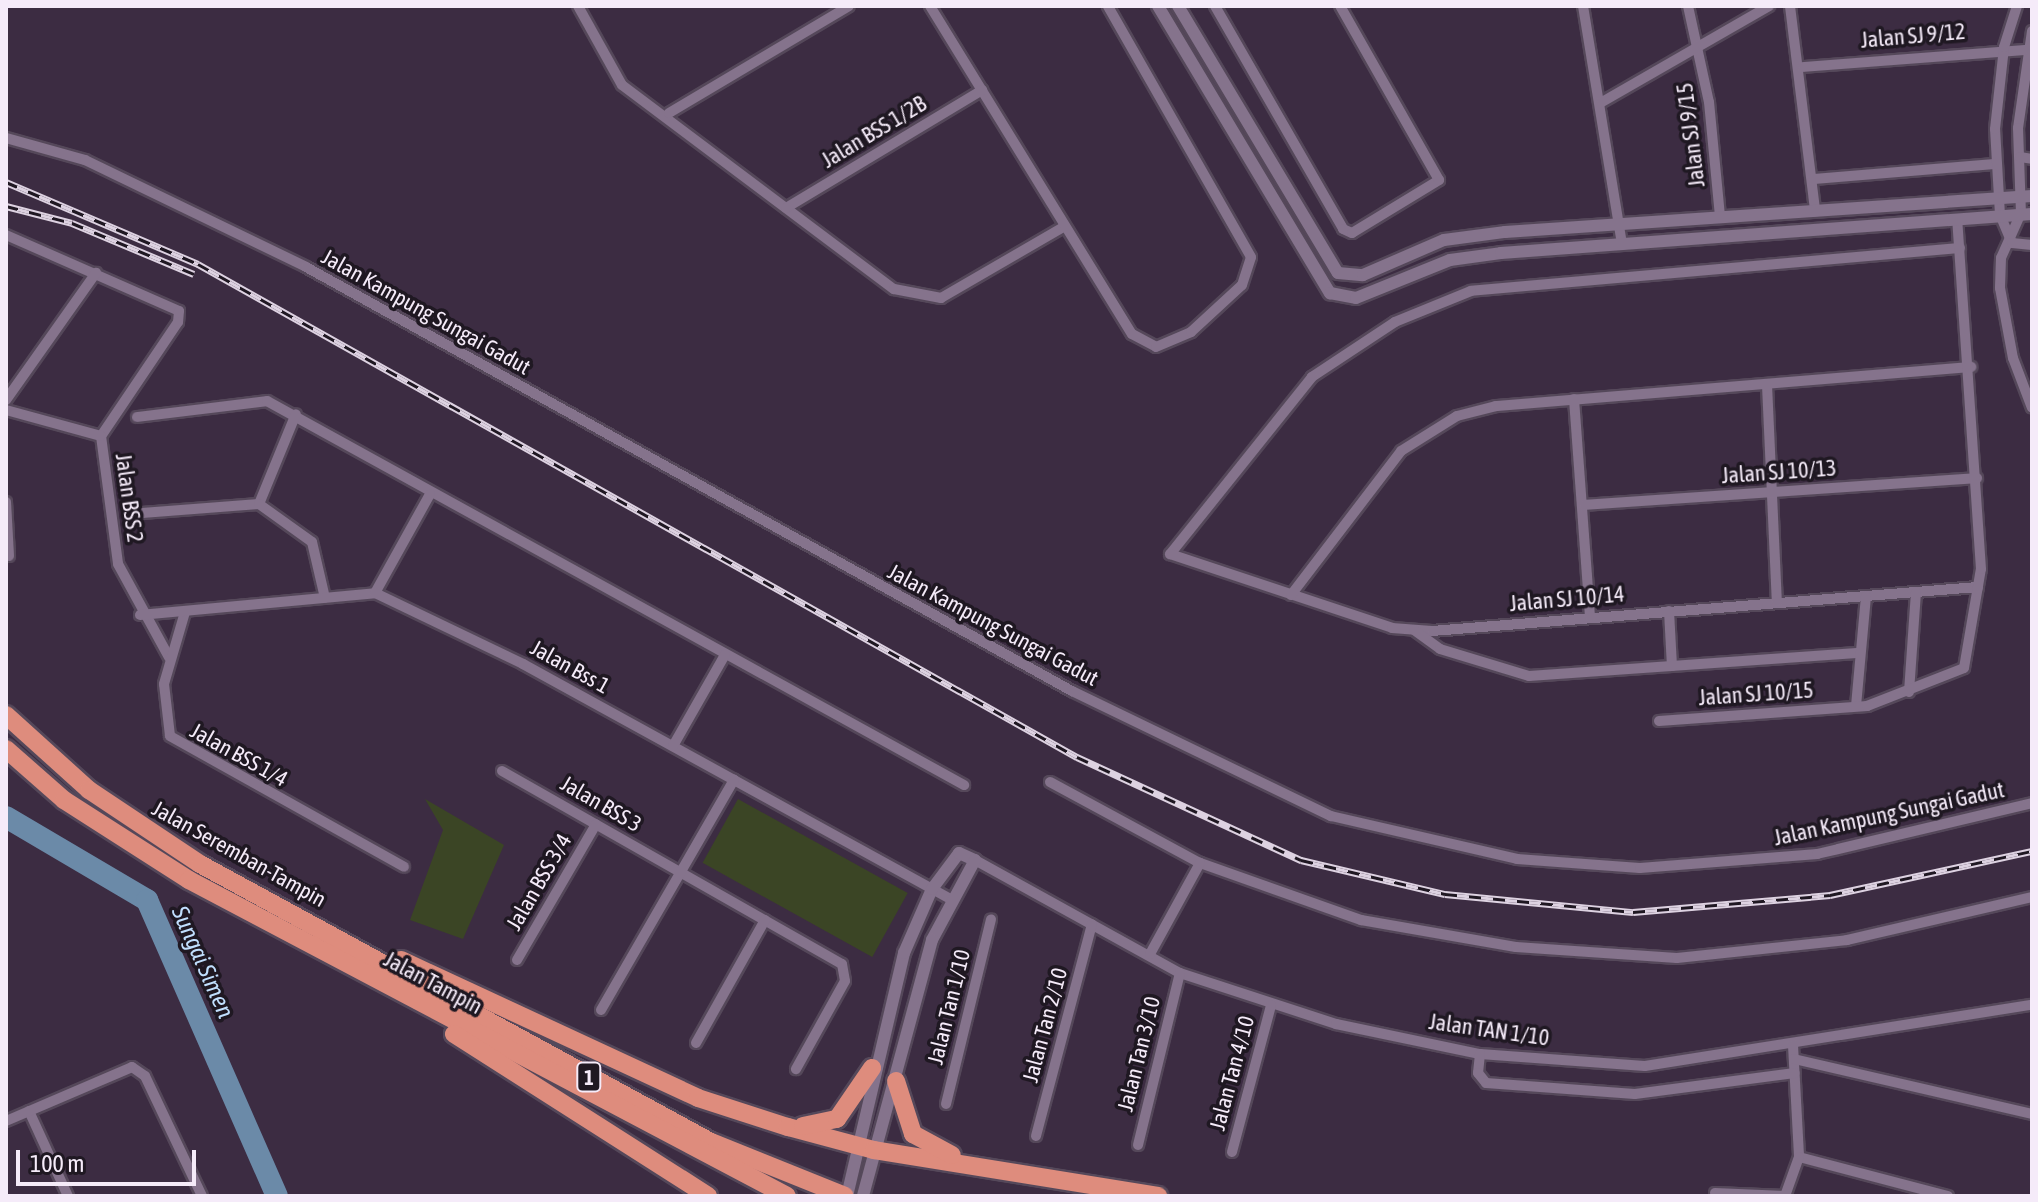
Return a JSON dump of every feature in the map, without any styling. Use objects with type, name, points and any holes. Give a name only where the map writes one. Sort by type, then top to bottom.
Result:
[{"type":"highway","name":"Jalan Seremban-Tampin","points":[[6,715],[142,828],[342,938]]},
{"type":"highway","name":"Jalan Tampin","points":[[6,749],[64,800],[189,880],[787,1196]]},
{"type":"highway","points":[[342,938],[698,1098],[788,1127],[866,1149],[1158,1196]]},
{"type":"highway","name":"Jalan Tampin","points":[[342,938],[711,1142],[846,1196]]},
{"type":"highway","points":[[382,983],[708,1196]]},
{"type":"highway","points":[[788,1127],[837,1119],[872,1068]]},
{"type":"highway","points":[[896,1081],[913,1134],[1001,1172]]},
{"type":"street","points":[[578,6],[622,85],[669,113],[786,208],[894,289],[917,298],[941,298],[1065,226]]},
{"type":"street","points":[[669,113],[849,6]]},
{"type":"street","points":[[930,6],[1132,334],[1156,347],[1191,332],[1250,271],[1251,257],[1108,6]]},
{"type":"street","points":[[1158,6],[1330,293],[1356,298],[1450,260],[2027,214]]},
{"type":"street","points":[[1178,6],[1338,273],[1363,275],[1444,240],[1620,224],[2027,196]]},
{"type":"street","points":[[1215,6],[1343,229],[1352,233],[1439,180],[1340,6]]},
{"type":"street","points":[[1583,6],[1602,102],[1622,244]]},
{"type":"street","name":"Jalan SJ 9/15","points":[[1688,6],[1699,48],[1720,217]]},
{"type":"street","points":[[1602,102],[1769,6]]},
{"type":"street","points":[[1790,6],[1803,67],[1815,211]]},
{"type":"street","points":[[2012,243],[2000,215],[1995,164],[2004,47],[2017,6]]},
{"type":"street","points":[[2011,24],[2032,30],[2026,50],[2020,157],[2027,214],[2001,258],[2000,288],[2013,358],[2032,408]]},
{"type":"street","name":"Jalan SJ 9/12","points":[[1803,67],[2004,47],[2026,50]]},
{"type":"street","name":"Jalan BSS 1/2B","points":[[786,208],[982,90]]},
{"type":"street","name":"Jalan Kampung Sungai Gadut","points":[[6,138],[85,160],[306,267],[1072,691],[1331,816],[1517,859],[1640,868],[1817,854],[2032,803]]},
{"type":"street","points":[[2020,157],[2032,159]]},
{"type":"street","points":[[1813,179],[1995,164]]},
{"type":"street","points":[[1957,220],[1971,367],[1977,478],[1978,587]]},
{"type":"street","points":[[6,235],[96,273],[6,400]]},
{"type":"street","points":[[2012,243],[2032,245]]},
{"type":"street","name":"Jalan SJ 10/14","points":[[1960,248],[1471,291],[1395,322],[1312,377],[1170,554],[1291,595],[1414,630],[1978,587]]},
{"type":"street","name":"Jalan BSS 2","points":[[96,273],[179,311],[101,436],[118,564],[140,615],[169,657]]},
{"type":"street","points":[[1291,595],[1366,490],[1429,430],[1496,406],[1971,367]]},
{"type":"street","points":[[1767,385],[1777,602]]},
{"type":"street","points":[[1574,399],[1590,617]]},
{"type":"street","points":[[137,417],[267,401],[296,414],[430,494],[964,785]]},
{"type":"street","points":[[6,410],[101,436]]},
{"type":"street","points":[[259,504],[296,414]]},
{"type":"street","name":"Jalan SJ 10/13","points":[[1584,505],[1977,478]]},
{"type":"street","points":[[140,615],[375,593],[430,494]]},
{"type":"street","points":[[6,502],[9,556]]},
{"type":"street","points":[[142,513],[259,504],[312,542],[325,598]]},
{"type":"street","name":"Jalan SJ 10/15","points":[[1659,721],[1856,706],[1909,692],[1964,668],[1978,587]]},
{"type":"street","points":[[1909,692],[1916,592]]},
{"type":"street","name":"Jalan Bss 1","points":[[375,593],[673,746],[949,898]]},
{"type":"street","points":[[1856,706],[1866,596]]},
{"type":"street","points":[[1669,611],[1672,666]]},
{"type":"street","name":"Jalan BSS 1/4","points":[[185,612],[169,657],[167,710],[179,746],[404,867]]},
{"type":"street","points":[[1414,630],[1440,649],[1529,676],[1860,653]]},
{"type":"street","points":[[673,746],[725,655]]},
{"type":"street","name":"Jalan BSS 3","points":[[502,771],[765,920],[846,971],[796,1069]]},
{"type":"street","points":[[601,1010],[734,780]]},
{"type":"street","points":[[1050,782],[1200,863],[1361,920],[1516,947],[1677,958],[1847,940],[2032,897]]},
{"type":"street","name":"Jalan BSS 3/4","points":[[517,960],[596,824]]},
{"type":"street","points":[[846,1196],[866,1149],[896,1081],[918,984],[949,898],[975,860],[954,855],[932,889],[904,953],[872,1068],[866,1149],[863,1196]]},
{"type":"street","name":"Jalan TAN 1/10","points":[[975,860],[1180,973],[1271,1005],[1480,1054],[1645,1066],[2032,1005]]},
{"type":"street","points":[[1150,954],[1200,863]]},
{"type":"street","name":"Jalan Tan 1/10","points":[[946,1104],[991,919]]},
{"type":"street","points":[[696,1043],[765,920]]},
{"type":"street","name":"Jalan Tan 2/10","points":[[1036,1136],[1092,924]]},
{"type":"street","name":"Jalan Tan 3/10","points":[[1138,1145],[1180,973]]},
{"type":"street","name":"Jalan Tan 4/10","points":[[1232,1152],[1271,1005]]},
{"type":"street","points":[[1715,1193],[1785,1196],[1799,1157],[1793,1045]]},
{"type":"street","points":[[1480,1054],[1478,1073],[1486,1083],[1635,1094],[1795,1073]]},
{"type":"street","points":[[1794,1059],[2032,1114]]},
{"type":"street","points":[[6,1121],[132,1067],[145,1076],[202,1196]]},
{"type":"street","points":[[29,1111],[68,1196]]},
{"type":"street","points":[[1799,1157],[1948,1196]]},
{"type":"green space","points":[[425,799],[504,845],[463,939],[410,920],[443,830]]},
{"type":"green space","points":[[738,799],[908,893],[872,957],[703,863]]},
{"type":"waterway","name":"Sungai Simen","points":[[6,817],[147,900],[277,1196]]},
{"type":"railway","points":[[6,182],[198,264],[1077,757],[1301,860],[1445,894],[1633,912],[1830,895],[2032,851]]},
{"type":"railway","points":[[6,206],[72,223],[194,274]]}]
